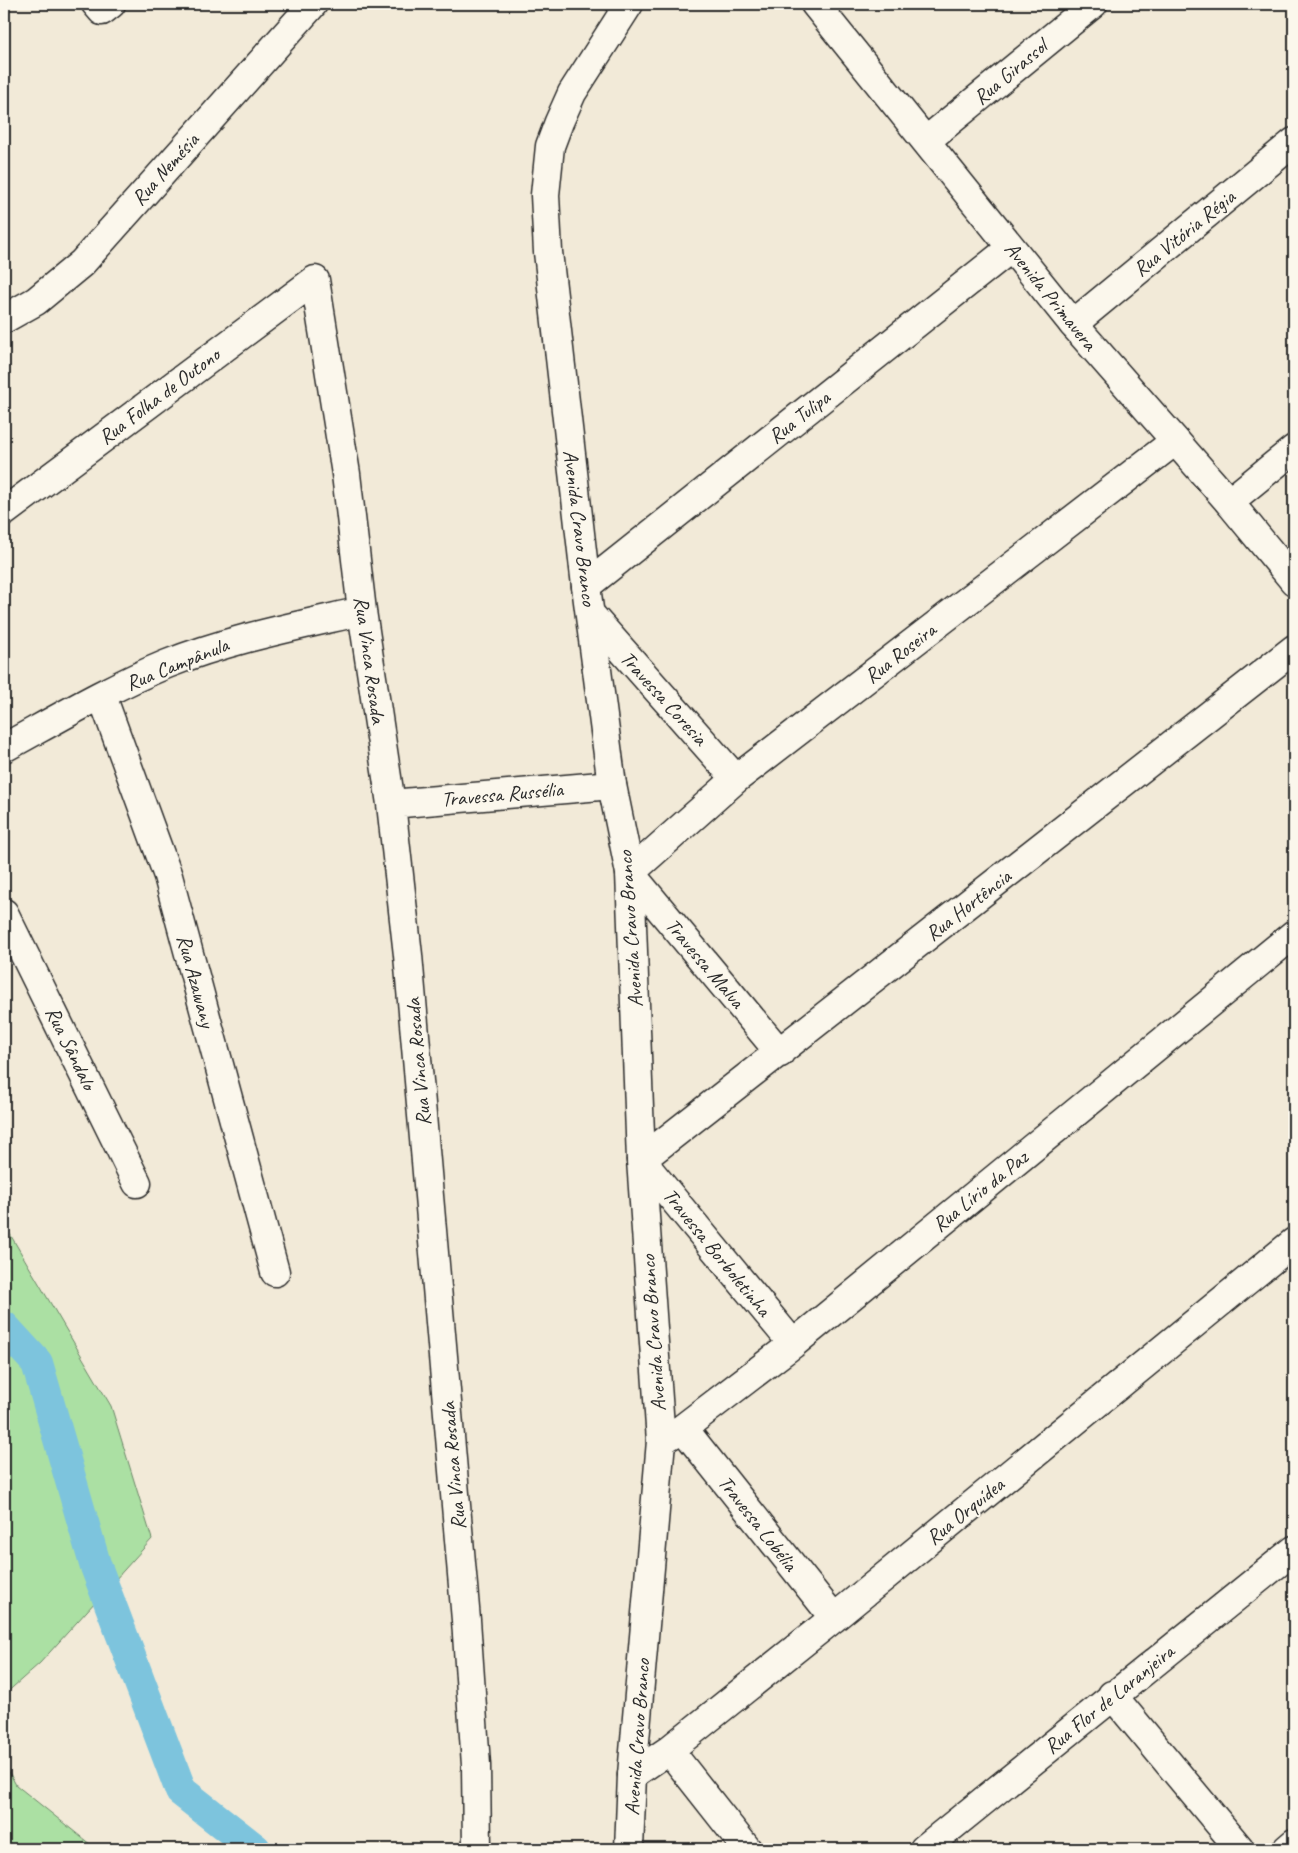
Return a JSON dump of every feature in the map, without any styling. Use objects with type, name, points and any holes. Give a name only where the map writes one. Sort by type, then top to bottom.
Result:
[{"type":"street","name":"Rua Nemésia","points":[[4,319],[36,301],[82,263],[313,4]]},
{"type":"street","name":"Avenida Cravo Branco","points":[[629,4],[572,93],[550,146],[545,195],[548,252],[586,586],[592,616],[612,785],[630,873],[641,1160],[672,1435],[632,1775],[630,1849]]},
{"type":"street","name":"Avenida Primavera","points":[[815,4],[927,140],[1073,324],[1229,502],[1294,581]]},
{"type":"street","name":"Rua Girassol","points":[[927,140],[1093,4]]},
{"type":"street","name":"Rua Vitória Régia","points":[[1073,324],[1294,142]]},
{"type":"street","name":"Rua Tulipa","points":[[586,586],[1011,248]]},
{"type":"street","name":"Rua Folha de Outono","points":[[4,512],[315,280]]},
{"type":"street","name":"Rua Vinca Rosada","points":[[315,280],[346,474],[362,611],[391,804],[408,955],[466,1620],[476,1765],[477,1849]]},
{"type":"street","name":"Rua Roseira","points":[[630,873],[736,779],[1175,441]]},
{"type":"street","points":[[1229,502],[1294,448]]},
{"type":"street","name":"Rua Campânula","points":[[4,748],[167,664],[237,640],[362,611]]},
{"type":"street","name":"Travessa Coresia","points":[[592,616],[736,779]]},
{"type":"street","name":"Rua Hortência","points":[[641,1160],[1294,649]]},
{"type":"street","name":"Rua Azawany","points":[[102,696],[168,876],[275,1272]]},
{"type":"street","name":"Travessa Russélia","points":[[391,804],[612,785]]},
{"type":"street","name":"Travessa Malva","points":[[630,873],[780,1053]]},
{"type":"street","name":"Rua Sândalo","points":[[4,913],[138,1183]]},
{"type":"street","name":"Rua Lírio da Paz","points":[[672,1435],[792,1344],[1294,934]]},
{"type":"street","name":"Travessa Borboletinha","points":[[641,1160],[792,1344]]},
{"type":"street","name":"Rua Orquídea","points":[[632,1775],[668,1750],[834,1618],[1294,1242]]},
{"type":"street","name":"Travessa Lobélia","points":[[672,1435],[834,1618]]},
{"type":"street","name":"Rua Flor de Laranjeira","points":[[924,1849],[1112,1695],[1294,1550]]},
{"type":"street","points":[[1112,1695],[1240,1849]]},
{"type":"street","points":[[668,1750],[748,1849]]},
{"type":"street","points":[[1287,1849],[1294,1843]]},
{"type":"green space","points":[[4,1224],[111,1406],[152,1539],[40,1663],[4,1695]]},
{"type":"green space","points":[[4,1763],[16,1785],[96,1849],[4,1849]]},
{"type":"waterway","points":[[4,1327],[37,1363],[95,1564],[181,1791],[255,1849]]}]
